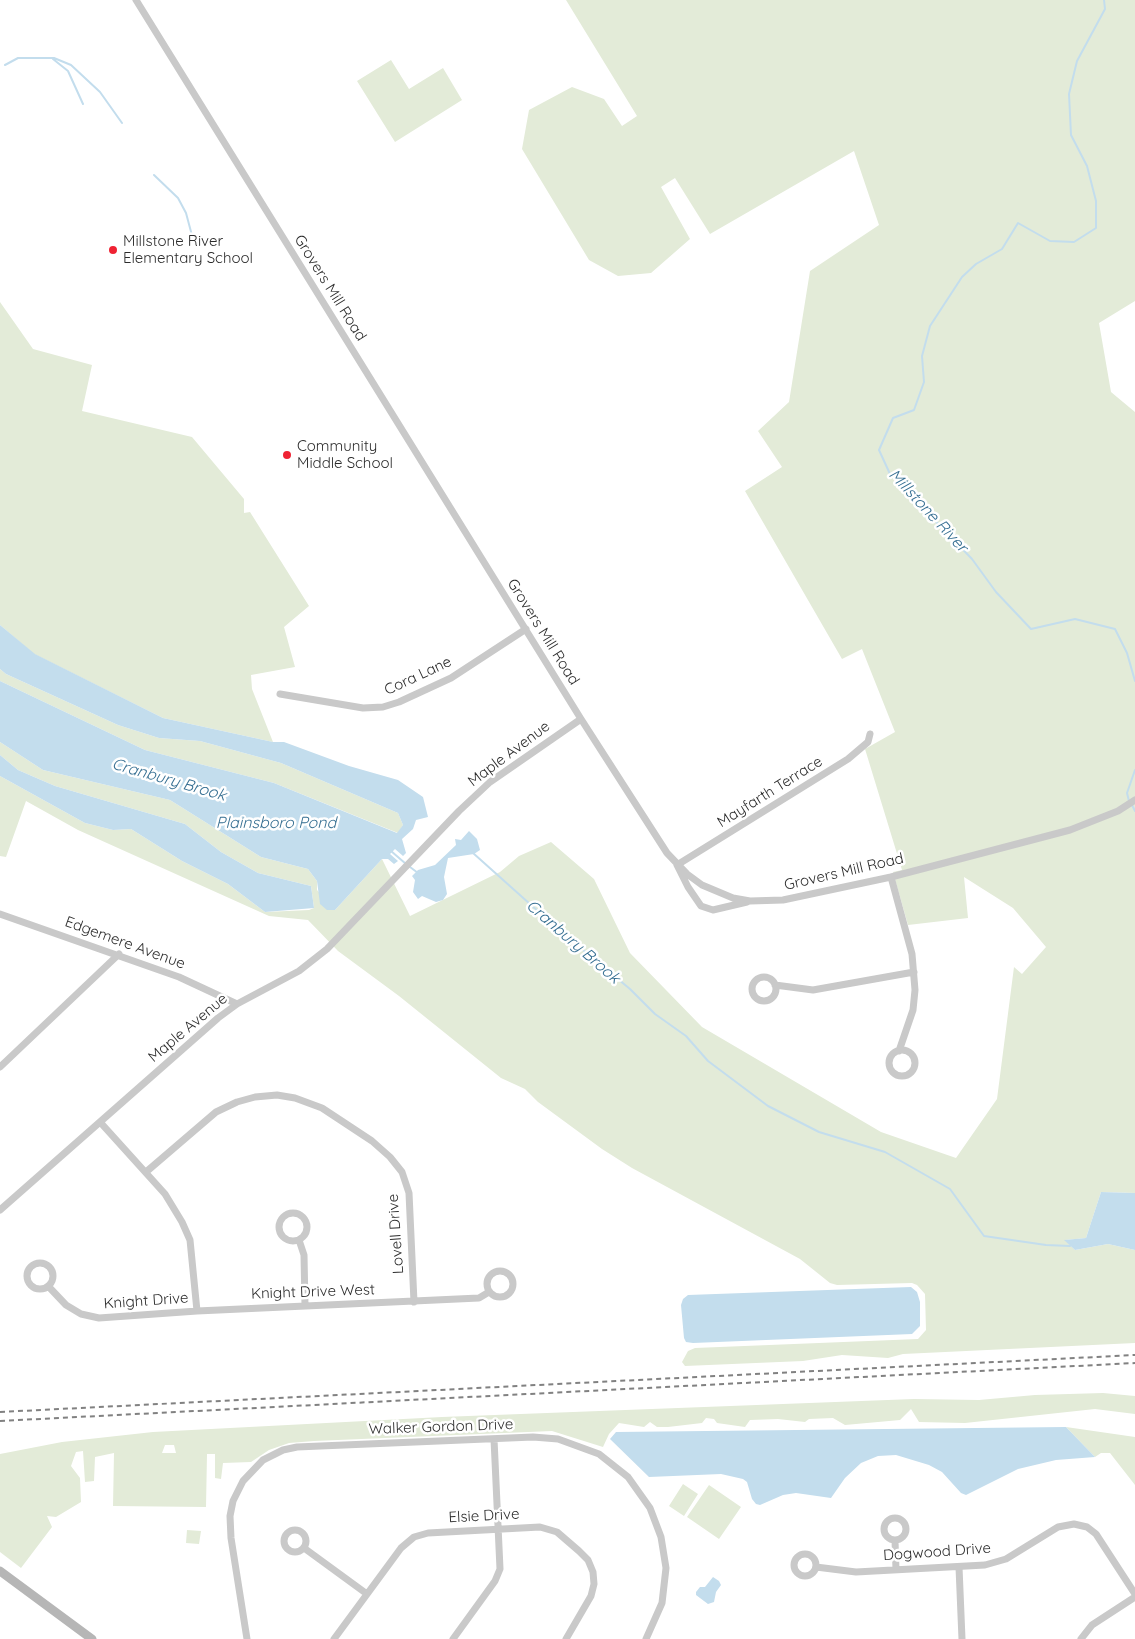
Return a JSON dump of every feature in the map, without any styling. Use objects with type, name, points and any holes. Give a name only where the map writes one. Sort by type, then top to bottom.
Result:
[{"type":"street","name":"Grovers Mill Road","points":[[136,0],[581,719],[677,866],[702,885],[718,893],[750,901],[783,900],[891,877],[1070,830],[1118,811],[1135,800]]},
{"type":"street","name":"Cora Lane","points":[[280,694],[363,708],[383,707],[399,702],[451,678],[526,629]]},
{"type":"street","name":"Maple Avenue","points":[[0,1210],[202,1032],[237,1004],[282,981],[322,954],[490,782],[581,719]]},
{"type":"street","name":"Mayfarth Terrace","points":[[677,866],[848,760],[868,742],[870,734]]},
{"type":"street","points":[[677,866],[701,906],[707,909],[713,910],[750,901]]},
{"type":"street","points":[[891,877],[912,954],[915,990],[913,1010],[899,1051]]},
{"type":"street","name":"Edgemere Avenue","points":[[0,914],[119,954],[193,982],[237,1004]]},
{"type":"street","points":[[0,1067],[119,954]]},
{"type":"street","points":[[775,985],[821,990],[914,972]]},
{"type":"street","name":"Lovell Drive","points":[[146,1172],[216,1112],[237,1102],[255,1097],[277,1095],[295,1098],[322,1108],[372,1141],[390,1157],[402,1172],[409,1192],[414,1302]]},
{"type":"street","points":[[100,1122],[165,1194],[190,1240],[197,1311]]},
{"type":"street","points":[[288,1214],[296,1214],[305,1220],[307,1230],[299,1240],[288,1240],[281,1234],[280,1223],[288,1214]]},
{"type":"street","points":[[299,1240],[304,1255],[305,1306]]},
{"type":"street","name":"Knight Drive","points":[[48,1286],[66,1305],[81,1314],[99,1318],[197,1311]]},
{"type":"street","name":"Knight Drive West","points":[[197,1311],[479,1298],[489,1292]]},
{"type":"street","name":"Walker Gordon Drive","points":[[247,1639],[230,1530],[230,1516],[239,1488],[257,1465],[276,1453],[297,1447],[545,1438],[580,1446],[608,1460],[636,1486],[650,1508],[658,1526],[666,1556],[662,1603],[646,1639]]},
{"type":"street","points":[[452,1639],[498,1576],[500,1562],[494,1439]]},
{"type":"street","name":"Dogwood Drive","points":[[816,1567],[853,1572],[959,1567],[996,1563],[1058,1527],[1068,1524],[1079,1524],[1090,1529],[1098,1536],[1135,1596]]},
{"type":"street","name":"Elsie Drive","points":[[334,1639],[402,1546],[414,1537],[428,1533],[540,1527],[552,1530],[567,1540],[588,1560],[593,1575],[593,1590],[566,1639]]},
{"type":"street","points":[[895,1540],[896,1570]]},
{"type":"street","points":[[304,1548],[367,1594]]},
{"type":"street","points":[[959,1567],[962,1639]]},
{"type":"street","points":[[0,1571],[92,1639]]},
{"type":"street","points":[[1081,1639],[1090,1627],[1135,1596]]},
{"type":"green space","points":[[566,0],[1135,0],[1135,301],[1099,323],[1111,392],[1135,412],[1135,1193],[1101,1192],[1086,1238],[1065,1240],[1075,1250],[1108,1244],[1135,1250],[1135,1343],[903,1354],[888,1358],[842,1355],[803,1361],[685,1366],[682,1362],[688,1351],[695,1348],[918,1339],[926,1330],[925,1294],[917,1285],[912,1283],[837,1285],[830,1283],[800,1259],[632,1168],[602,1149],[538,1102],[525,1089],[501,1078],[399,996],[338,951],[308,920],[269,916],[78,830],[26,801],[6,857],[0,856],[0,776],[85,823],[113,830],[131,829],[182,861],[228,884],[265,912],[309,910],[314,908],[311,886],[258,873],[221,852],[185,824],[55,786],[18,770],[0,755],[0,742],[43,770],[170,800],[261,857],[308,869],[317,881],[317,890],[335,910],[382,859],[410,916],[500,872],[519,856],[551,842],[594,879],[630,953],[702,1027],[881,1132],[956,1158],[997,1099],[1014,967],[1022,974],[1046,947],[1013,908],[964,877],[968,918],[908,925],[893,872],[902,870],[865,749],[895,732],[862,649],[842,659],[745,491],[782,467],[758,431],[789,402],[810,271],[879,225],[854,151],[710,234],[675,178],[661,187],[690,239],[651,273],[618,276],[589,260],[522,149],[529,110],[572,87],[604,99],[622,126],[637,116]]},
{"type":"green space","points":[[391,60],[409,89],[443,68],[462,100],[395,142],[357,81]]},
{"type":"green space","points":[[0,302],[33,349],[92,365],[82,411],[192,437],[244,499],[244,513],[250,512],[309,606],[284,627],[295,667],[251,675],[252,689],[273,742],[163,718],[34,654],[0,625]]},
{"type":"green space","points":[[0,669],[6,674],[118,725],[159,738],[200,741],[281,763],[398,813],[403,825],[398,833],[274,783],[145,750],[0,681]]},
{"type":"green space","points":[[1103,1393],[1135,1396],[1135,1414],[1095,1409],[965,1423],[919,1422],[911,1409],[900,1420],[845,1425],[833,1418],[809,1419],[805,1422],[778,1419],[750,1420],[745,1427],[717,1423],[714,1419],[706,1418],[702,1423],[668,1427],[657,1427],[650,1422],[644,1427],[619,1423],[609,1434],[603,1447],[552,1431],[289,1443],[269,1450],[251,1462],[223,1463],[221,1479],[215,1478],[215,1454],[207,1454],[206,1507],[113,1506],[114,1453],[95,1457],[94,1481],[85,1482],[83,1451],[76,1452],[71,1466],[80,1478],[81,1502],[56,1517],[47,1516],[52,1527],[21,1568],[0,1552],[0,1454],[62,1442],[153,1432],[442,1417],[914,1399],[979,1400],[1035,1395]],"holes":[[[165,1445],[174,1445],[176,1453],[162,1453]]]},
{"type":"green space","points":[[1066,1427],[1135,1437],[1135,1485],[1110,1453],[1101,1453],[1095,1457]]},
{"type":"green space","points":[[683,1484],[698,1494],[684,1516],[669,1506]]},
{"type":"green space","points":[[709,1485],[741,1507],[719,1539],[687,1517]]},
{"type":"green space","points":[[187,1530],[201,1531],[199,1544],[186,1543]]},
{"type":"water","name":"Plainsboro Pond","points":[[0,625],[35,654],[163,718],[273,742],[284,742],[349,766],[398,780],[423,797],[428,817],[416,820],[413,829],[402,839],[406,853],[403,856],[395,849],[390,854],[398,861],[394,864],[388,859],[382,859],[335,910],[327,910],[320,904],[317,881],[308,869],[261,857],[170,800],[43,770],[0,742],[0,681],[145,750],[274,783],[397,833],[403,825],[398,813],[281,763],[200,741],[159,738],[118,725],[6,674],[0,669]]},
{"type":"water","name":"Plainsboro Pond","points":[[0,755],[18,770],[55,786],[185,824],[221,852],[258,873],[311,886],[314,908],[265,912],[228,884],[182,861],[131,829],[113,830],[85,823],[0,776]]},
{"type":"water","points":[[469,831],[477,839],[480,850],[474,854],[448,858],[444,877],[447,894],[443,900],[436,902],[422,896],[418,899],[413,892],[415,880],[412,876],[418,870],[435,865],[456,845],[455,839],[461,840]]},
{"type":"water","points":[[1101,1192],[1135,1193],[1135,1250],[1108,1244],[1075,1250],[1064,1240],[1086,1238]]},
{"type":"water","points":[[911,1287],[917,1292],[920,1302],[920,1326],[912,1334],[693,1343],[686,1342],[684,1338],[681,1305],[683,1299],[688,1295]]},
{"type":"water","points":[[1066,1427],[1095,1457],[1056,1460],[1018,1469],[966,1495],[961,1493],[942,1472],[929,1465],[896,1455],[878,1456],[861,1463],[845,1478],[831,1498],[796,1493],[783,1495],[760,1505],[756,1504],[752,1499],[747,1482],[743,1479],[721,1474],[649,1477],[610,1439],[616,1432]]},
{"type":"water","points":[[713,1577],[721,1585],[716,1592],[714,1602],[708,1604],[696,1595],[696,1592],[700,1587],[705,1587]]},
{"type":"waterway","name":"Millstone River","points":[[1104,0],[1105,9],[1077,61],[1069,94],[1071,135],[1087,166],[1096,201],[1096,228],[1074,242],[1050,241],[1018,223],[1002,249],[976,264],[962,277],[930,326],[922,356],[924,382],[914,410],[893,418],[879,450],[890,474],[972,559],[996,592],[1031,629],[1075,619],[1115,629],[1127,653],[1135,681]]},
{"type":"waterway","points":[[5,65],[18,58],[54,58],[71,65],[100,92],[122,123]]},
{"type":"waterway","points":[[53,59],[68,71],[83,104]]},
{"type":"waterway","points":[[154,175],[178,198],[186,213],[194,243]]},
{"type":"waterway","name":"Millstone River","points":[[1129,801],[1127,793],[1135,770]]},
{"type":"waterway","name":"Millstone River","points":[[1132,805],[1135,811]]},
{"type":"waterway","name":"Cranbury Brook","points":[[391,851],[406,864]]},
{"type":"waterway","name":"Cranbury Brook","points":[[473,853],[559,930],[630,989],[655,1014],[686,1036],[708,1061],[768,1106],[819,1132],[885,1152],[950,1189],[984,1236],[1046,1245],[1070,1246]]},
{"type":"waterway","name":"Cranbury Brook","points":[[410,867],[418,873]]},
{"type":"railway","points":[[0,1412],[1135,1355]]},
{"type":"railway","points":[[0,1421],[1135,1363]]},
{"type":"place","name":"Millstone River Elementary School","points":[[113,250]]},
{"type":"place","name":"Community Middle School","points":[[287,455]]}]
